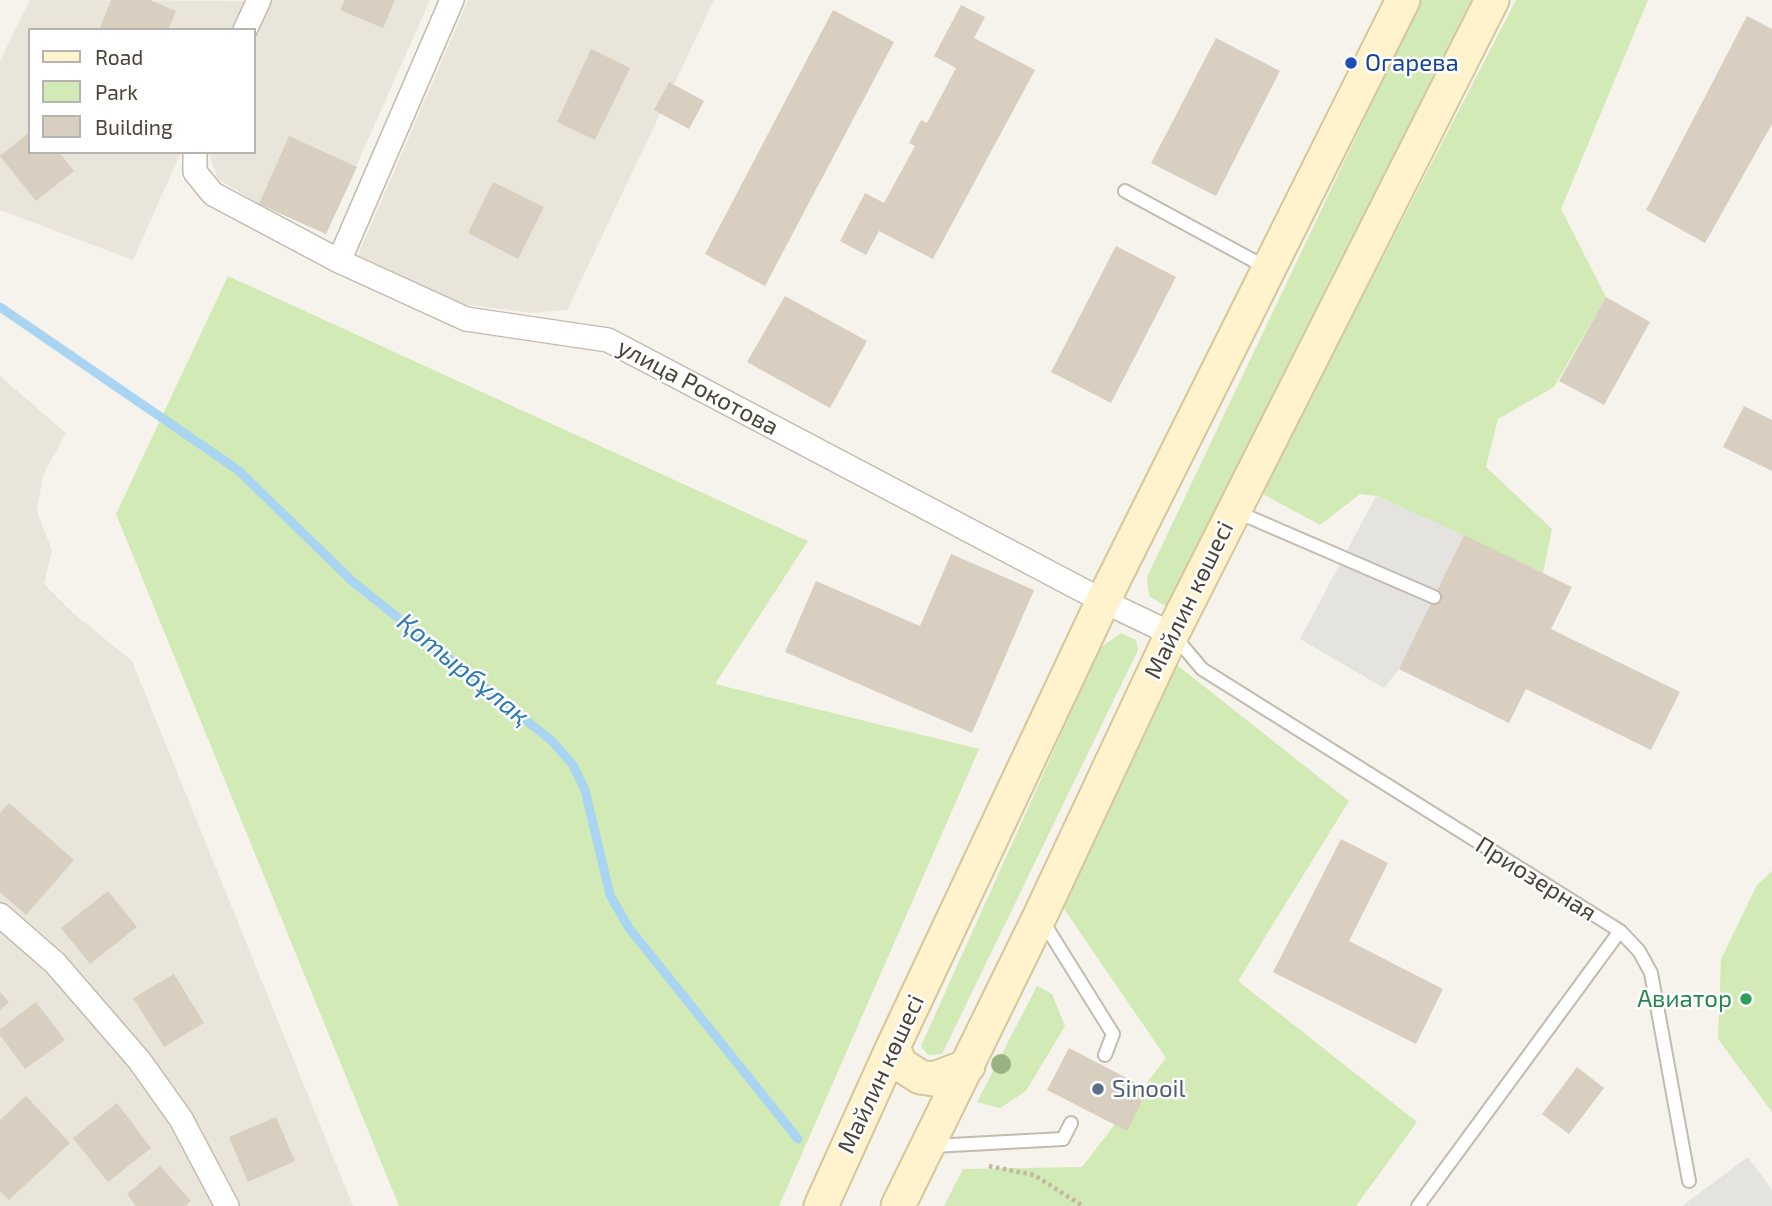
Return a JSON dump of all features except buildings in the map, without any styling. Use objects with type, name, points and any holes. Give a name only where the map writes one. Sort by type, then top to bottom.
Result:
[{"type":"main road","name":"Майлин көшесі","points":[[898,1206],[968,1066],[1233,510],[1492,0]]},
{"type":"main road","name":"Майлин көшесі","points":[[821,1206],[1103,601],[1269,270],[1397,4]]},
{"type":"main road","points":[[893,1047],[900,1064],[920,1077],[934,1079],[968,1066]]},
{"type":"street","points":[[246,28],[259,0]]},
{"type":"street","points":[[339,261],[452,0]]},
{"type":"street","name":"улица Рокотова","points":[[195,154],[195,172],[213,194],[339,261],[466,319],[608,340],[1103,601],[1172,634]]},
{"type":"street","points":[[0,915],[55,963],[139,1060],[181,1119],[227,1206]]},
{"type":"lane","points":[[1125,191],[1269,270]]},
{"type":"lane","points":[[1233,510],[1434,597]]},
{"type":"lane","name":"Приозерная","points":[[1172,634],[1202,669],[1620,931],[1418,1206]]},
{"type":"lane","points":[[1040,916],[1113,1034],[1105,1055]]},
{"type":"lane","points":[[1620,931],[1639,951],[1651,973],[1689,1181]]},
{"type":"lane","points":[[929,1146],[1063,1139],[1071,1123]]},
{"type":"path","points":[[980,1164],[1034,1175],[1083,1206]]},
{"type":"shaded area","points":[[30,0],[246,1],[234,28],[28,28],[28,154],[180,154],[133,260],[0,210],[0,61]]},
{"type":"shaded area","points":[[269,0],[430,0],[326,234],[259,204],[218,179],[209,154],[256,154],[256,30]]},
{"type":"shaded area","points":[[468,0],[714,0],[567,310],[532,313],[462,304],[358,255]]},
{"type":"shaded area","points":[[0,376],[66,433],[43,475],[37,512],[52,550],[44,584],[72,612],[132,661],[353,1206],[0,1206]]},
{"type":"shaded area","points":[[1376,496],[1464,535],[1399,669],[1384,688],[1300,639]]},
{"type":"shaded area","points":[[1748,1157],[1772,1190],[1772,1206],[1682,1206]]},
{"type":"green space","points":[[1421,0],[1484,0],[1186,592],[1167,607],[1149,596],[1147,577]]},
{"type":"green space","points":[[1516,0],[1648,0],[1561,209],[1606,297],[1554,387],[1498,419],[1486,467],[1552,529],[1543,573],[1377,496],[1360,494],[1320,525],[1261,493]]},
{"type":"green space","points":[[228,276],[808,541],[715,684],[979,749],[779,1206],[399,1206],[116,514]]},
{"type":"green space","points":[[1121,633],[1136,640],[1138,650],[942,1054],[928,1055],[921,1046],[1100,648]]},
{"type":"green space","points":[[1177,665],[1349,801],[1238,981],[1417,1122],[1356,1206],[944,1206],[963,1169],[1082,1167],[1166,1058],[1058,900]]},
{"type":"green space","name":"Авиатор","points":[[1772,871],[1772,1112],[1718,1039],[1721,959],[1757,885]]},
{"type":"green space","points":[[1037,986],[1052,994],[1065,1026],[1026,1091],[1000,1108],[977,1102]]},
{"type":"waterway","name":"Қотырбұлақ","points":[[0,307],[238,470],[352,581],[552,741],[573,765],[585,790],[610,895],[629,928],[798,1139]]},
{"type":"place","name":"Огарева","points":[[1351,63]]},
{"type":"place","name":"Авиатор","points":[[1746,999]]},
{"type":"place","name":"Sinooil","points":[[1098,1089]]}]
